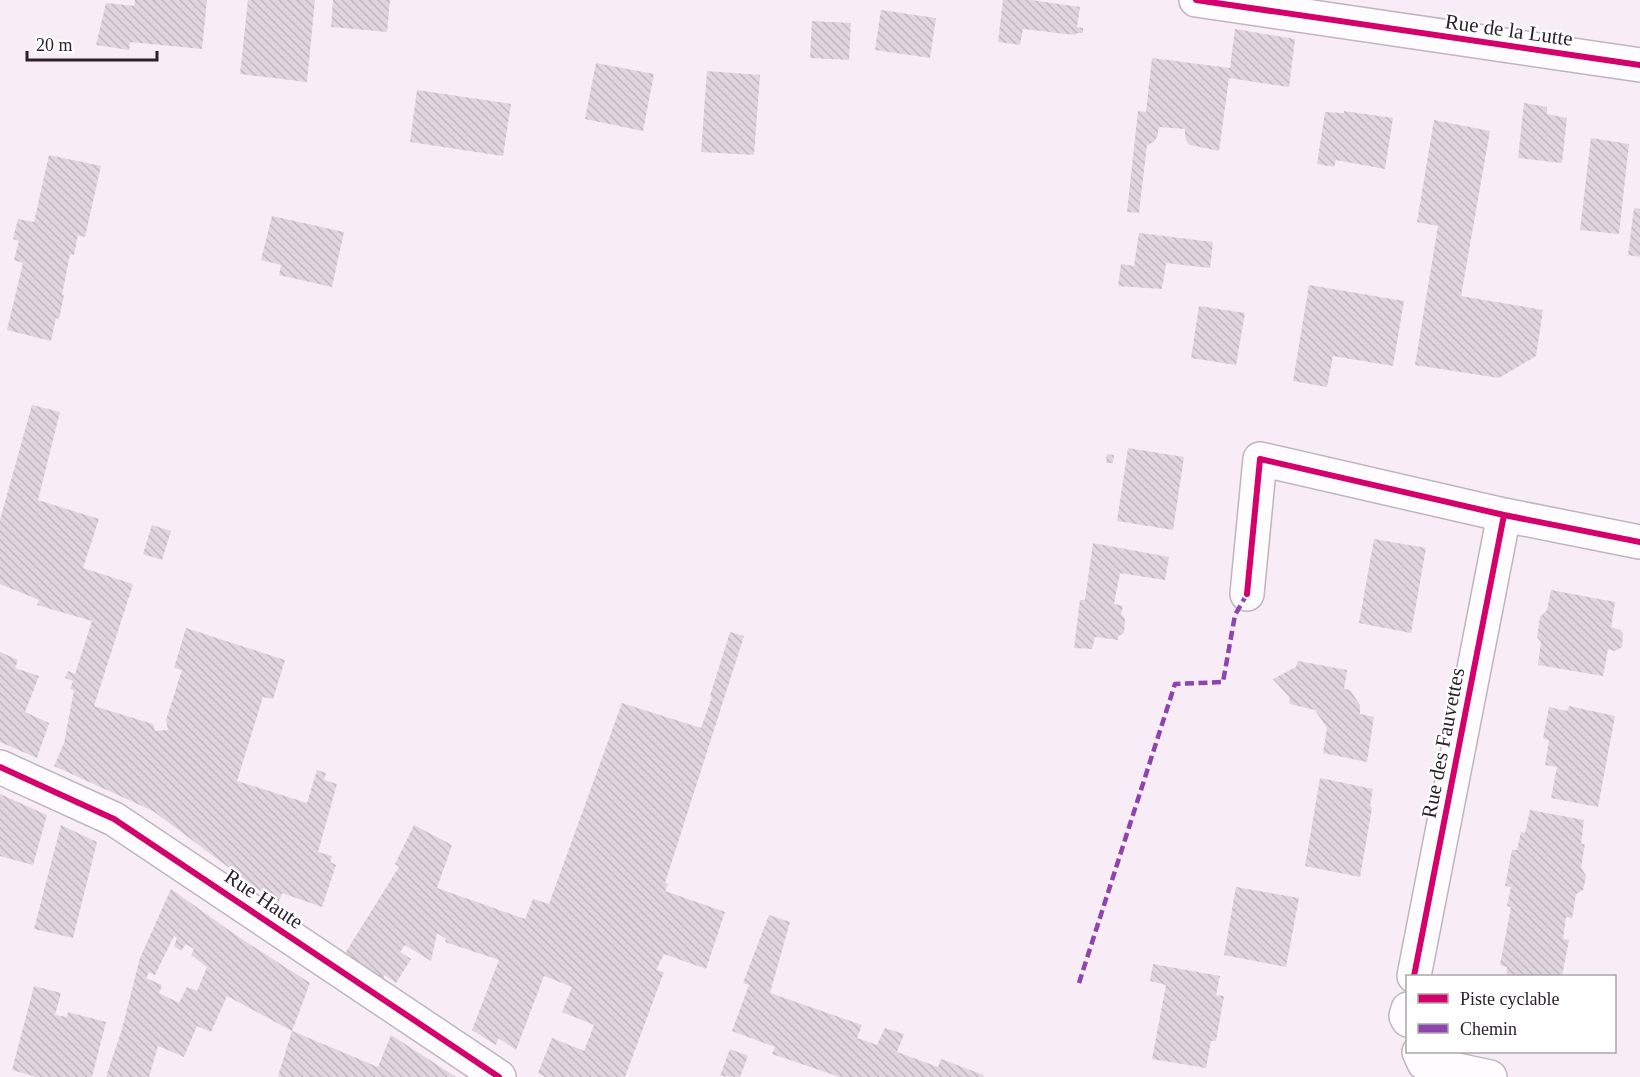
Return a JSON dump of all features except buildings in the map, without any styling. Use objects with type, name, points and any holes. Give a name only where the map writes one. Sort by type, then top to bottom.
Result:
[{"type":"street","name":"Rue de la Lutte","points":[[1196,0],[1640,65]]},
{"type":"street","points":[[1247,594],[1260,459],[1504,515],[1640,542]]},
{"type":"street","name":"Rue des Fauvettes","points":[[1414,975],[1504,515]]},
{"type":"street","name":"Rue Haute","points":[[0,767],[114,819],[499,1077]]},
{"type":"street","points":[[1419,1053],[1424,1063],[1490,1077]]},
{"type":"marked path","points":[[1079,983],[1175,684],[1223,682],[1235,615],[1247,594]]},
{"type":"cycle path","points":[[1196,0],[1640,65]]},
{"type":"cycle path","points":[[1247,594],[1260,459],[1504,515]]},
{"type":"cycle path","points":[[1414,975],[1504,515],[1640,542]]},
{"type":"cycle path","points":[[0,767],[114,819],[499,1077]]}]
